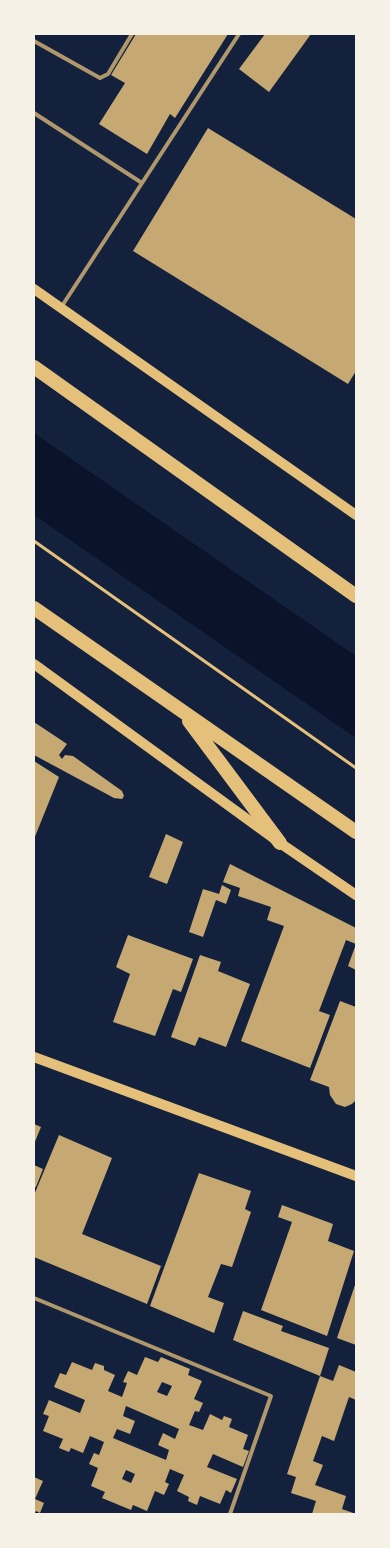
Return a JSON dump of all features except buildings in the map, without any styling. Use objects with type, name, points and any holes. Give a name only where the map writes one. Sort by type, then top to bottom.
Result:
[{"type":"highway","points":[[34,367],[356,596]]},
{"type":"highway","points":[[34,608],[356,832]]},
{"type":"highway","points":[[183,713],[280,843]]},
{"type":"main road","points":[[34,289],[356,515]]},
{"type":"main road","points":[[34,664],[280,843],[356,895]]},
{"type":"main road","points":[[34,1057],[356,1176]]},
{"type":"lane","points":[[34,41],[100,78],[108,74],[132,34]]},
{"type":"lane","points":[[61,308],[239,34]]},
{"type":"lane","points":[[34,113],[142,183]]},
{"type":"lane","points":[[34,1298],[271,1396],[230,1514]]},
{"type":"path","points":[[34,541],[356,768]]},
{"type":"water","points":[[34,433],[356,656],[356,738],[34,515]]}]
